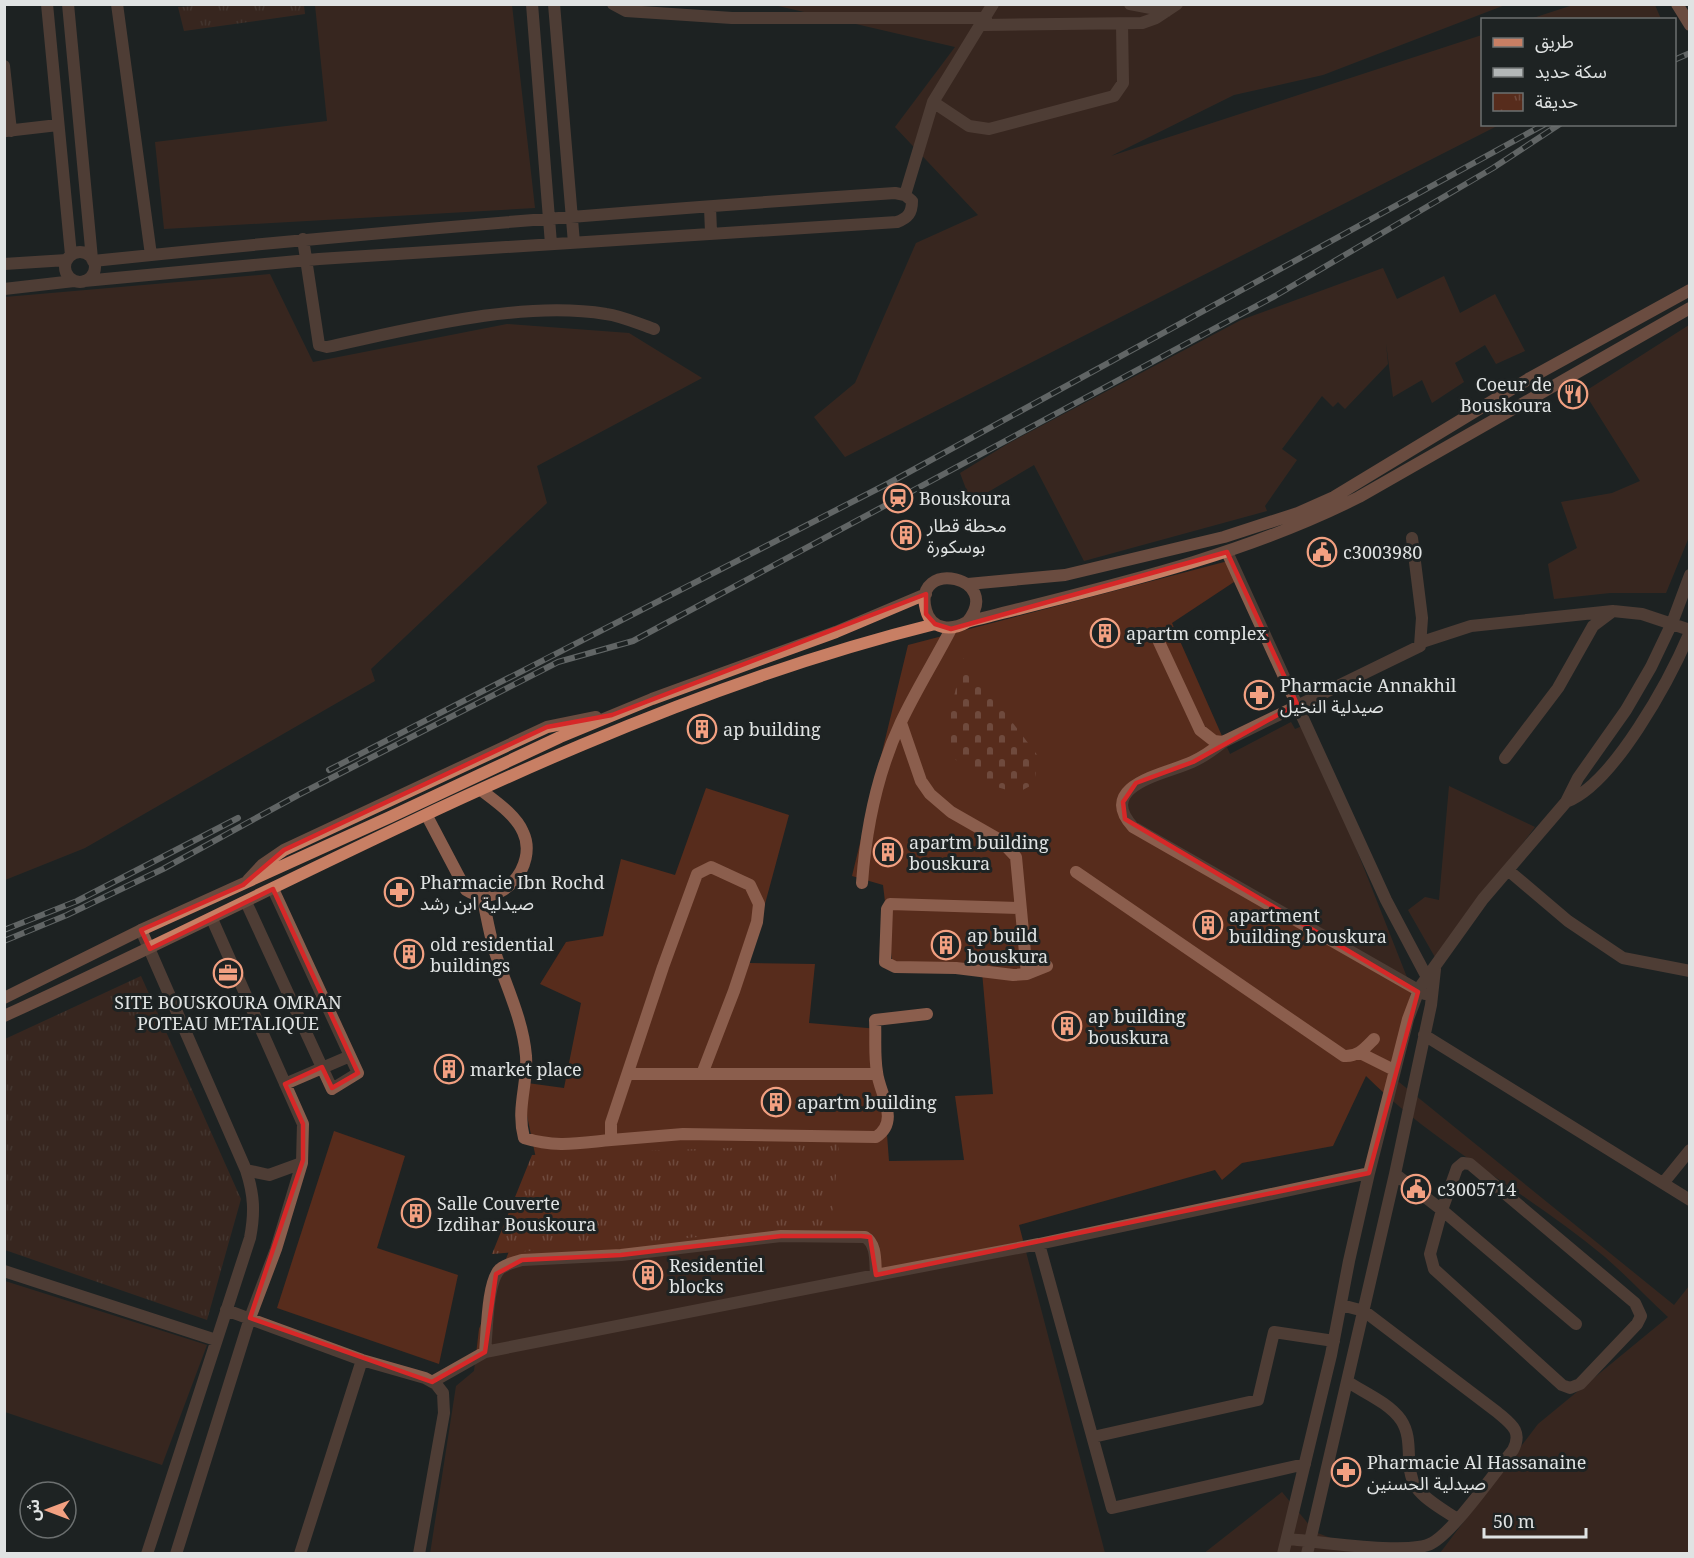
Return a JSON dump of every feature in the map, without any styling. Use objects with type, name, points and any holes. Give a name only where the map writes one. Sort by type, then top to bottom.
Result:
[{"type":"street","points":[[117,4],[151,255]]},
{"type":"street","points":[[532,4],[551,244]]},
{"type":"street","points":[[554,4],[574,243]]},
{"type":"street","points":[[613,4],[626,11],[732,18],[1122,24],[1150,21],[1172,8]]},
{"type":"street","points":[[905,195],[933,102],[993,4]]},
{"type":"street","points":[[1130,4],[1172,8]]},
{"type":"street","points":[[1677,4],[1688,22]]},
{"type":"street","points":[[47,9],[59,17],[69,8]]},
{"type":"street","points":[[69,8],[92,260],[92,275],[79,281]]},
{"type":"street","points":[[47,9],[69,258],[67,274],[79,281]]},
{"type":"street","points":[[933,102],[969,126],[990,129],[1113,96],[1123,83],[1122,24]]},
{"type":"street","points":[[4,66],[8,131],[58,125]]},
{"type":"street","points":[[4,264],[69,258],[79,252],[92,260],[303,239],[895,193],[905,195],[912,201],[912,210],[906,219],[897,222],[711,232],[305,260],[4,289]]},
{"type":"street","points":[[710,207],[711,232]]},
{"type":"street","points":[[303,239],[319,345],[327,347],[446,322],[511,314],[607,314],[654,329]]},
{"type":"street","points":[[951,629],[935,624],[926,614],[926,594],[933,583],[945,577],[954,577],[968,584],[1065,575],[1224,537],[1298,513],[1334,498],[1530,378],[1689,290]]},
{"type":"street","points":[[862,883],[870,819],[888,754],[901,723],[951,629],[968,622],[1050,602],[1227,552],[1306,523],[1359,497],[1689,308]]},
{"type":"street","points":[[1412,538],[1422,618],[1422,642]]},
{"type":"street","points":[[1227,552],[1386,900],[1430,987]]},
{"type":"street","points":[[1308,1547],[1395,1173],[1424,1035],[1430,987],[1435,968],[1483,899],[1566,802],[1578,778],[1639,689],[1672,623],[1689,574]]},
{"type":"street","points":[[968,584],[975,596],[975,609],[968,622]]},
{"type":"street","points":[[4,998],[141,930],[243,885],[262,865],[284,850],[547,727],[612,715],[836,632],[926,594]]},
{"type":"street","points":[[1504,758],[1558,688],[1593,626],[1613,611]]},
{"type":"street","points":[[1159,642],[1200,730],[1214,741],[1223,742],[1232,741],[1297,704],[1414,651],[1422,642],[1471,626],[1613,611],[1642,614],[1689,631],[1669,678],[1644,720],[1592,786],[1566,802]]},
{"type":"street","points":[[4,1016],[150,949],[481,790],[668,711],[850,646],[935,624]]},
{"type":"street","points":[[901,723],[921,781],[930,794],[951,812],[1000,840],[1013,851],[1018,871],[1019,908],[1027,974]]},
{"type":"street","points":[[1223,742],[1193,762],[1136,783],[1127,791],[1123,802],[1125,819],[1133,827],[1418,992]]},
{"type":"street","points":[[427,816],[460,882],[471,893],[482,895],[499,892],[515,880],[526,865],[527,854],[523,831],[481,790]]},
{"type":"street","points":[[611,1140],[611,1123],[697,874],[711,867],[750,885],[759,904],[757,922],[745,962],[702,1074]]},
{"type":"street","points":[[1509,871],[1568,921],[1623,958],[1689,971]]},
{"type":"street","points":[[1076,872],[1344,1056],[1352,1057],[1360,1053],[1374,1039]]},
{"type":"street","points":[[246,902],[332,1089],[358,1073],[273,889]]},
{"type":"street","points":[[482,895],[494,949],[521,1030],[526,1057],[521,1096],[521,1125],[524,1138],[541,1144],[585,1145],[611,1140],[683,1134],[876,1137],[884,1129],[888,1112],[877,1074],[875,1020],[927,1014]]},
{"type":"street","points":[[1019,908],[890,903],[887,909],[885,962],[895,967],[956,968],[1027,974],[1047,966]]},
{"type":"street","points":[[176,1554],[250,1318],[276,1249],[302,1163],[303,1124],[212,919]]},
{"type":"street","points":[[141,930],[246,1170],[254,1195],[255,1211],[250,1238],[147,1554]]},
{"type":"street","points":[[1283,1554],[1334,1341],[1394,1070],[1418,992],[1430,987]]},
{"type":"street","points":[[1424,1035],[1664,1182],[1689,1200]]},
{"type":"street","points":[[1360,1053],[1394,1070]]},
{"type":"street","points":[[285,1084],[350,1056]]},
{"type":"street","points":[[629,1074],[877,1074]]},
{"type":"street","points":[[1664,1182],[1689,1150]]},
{"type":"street","points":[[246,1170],[269,1175],[302,1163]]},
{"type":"street","points":[[1463,1163],[1470,1164],[1635,1303],[1640,1310],[1640,1319],[1580,1384],[1570,1388],[1562,1385],[1434,1269],[1430,1254],[1442,1210],[1458,1168],[1463,1163]]},
{"type":"street","points":[[432,1382],[485,1352],[1039,1244],[1370,1173]]},
{"type":"street","points":[[1395,1173],[1576,1323]]},
{"type":"street","points":[[485,1352],[491,1296],[496,1274],[507,1265],[522,1260],[621,1255],[781,1236],[861,1236],[872,1242],[876,1275]]},
{"type":"street","points":[[1039,1244],[1112,1508],[1305,1464]]},
{"type":"street","points":[[4,1271],[216,1340]]},
{"type":"street","points":[[1287,1539],[1308,1547],[1407,1549],[1423,1547],[1436,1541],[1456,1519],[1513,1450],[1518,1434],[1497,1412],[1364,1311],[1341,1305]]},
{"type":"street","points":[[226,1310],[362,1360],[416,1375],[432,1382],[443,1393],[444,1413],[419,1554]]},
{"type":"street","points":[[1093,1437],[1258,1400],[1274,1332],[1334,1341]]},
{"type":"street","points":[[300,1554],[362,1360]]},
{"type":"street","points":[[1348,1382],[1391,1410],[1402,1421],[1407,1434],[1410,1471],[1417,1488],[1456,1519]]},
{"type":"highlighted area","points":[[1227,552],[1297,704],[1193,762],[1136,783],[1123,802],[1125,819],[1418,992],[1369,1173],[876,1275],[870,1237],[861,1236],[781,1236],[621,1255],[522,1260],[496,1274],[485,1352],[432,1382],[250,1318],[303,1160],[303,1124],[285,1084],[322,1067],[332,1088],[358,1073],[273,889],[150,949],[141,930],[243,885],[284,850],[547,727],[612,715],[926,594],[926,614],[935,624],[951,629]]},
{"type":"green space","points":[[1576,4],[1655,5],[1661,18],[1533,18]]},
{"type":"green space","points":[[304,5],[305,14],[184,31],[178,7]]},
{"type":"green space","points":[[315,5],[512,5],[535,208],[164,229],[155,142],[327,121]]},
{"type":"green space","points":[[774,5],[1505,5],[1323,75],[1234,95],[1111,156],[1481,35],[1481,126],[1497,126],[845,457],[814,417],[855,383],[916,243],[978,215],[895,127],[955,47]]},
{"type":"green space","points":[[1383,268],[1397,299],[1444,276],[1460,313],[1495,294],[1525,351],[1496,364],[1485,345],[1455,363],[1464,382],[1432,403],[1422,380],[1393,397],[1386,343],[1388,364],[1345,409],[1338,402],[1333,407],[1322,396],[1282,449],[1297,460],[1265,506],[1267,511],[1084,561],[1034,465],[971,502],[960,473],[1009,443],[1241,320]]},
{"type":"green space","points":[[270,274],[313,362],[507,324],[629,333],[702,378],[537,466],[547,503],[371,669],[375,681],[85,848],[5,880],[5,297]]},
{"type":"green space","points":[[1689,325],[1689,537],[1666,593],[1610,593],[1554,599],[1548,564],[1577,548],[1561,502],[1612,493],[1640,481],[1584,392]]},
{"type":"green space","points":[[1228,561],[1237,580],[1172,623],[1230,754],[1291,722],[1295,729],[1307,724],[1412,990],[1389,1074],[1674,1305],[1689,1286],[1689,1553],[1440,1553],[1538,1424],[1668,1317],[1605,1257],[1546,1212],[1453,1148],[1394,1102],[1366,1076],[1333,1146],[1242,1163],[1222,1180],[1215,1170],[1019,1225],[1105,1553],[430,1554],[456,1386],[474,1371],[479,1329],[539,1173],[520,1082],[564,1088],[581,1003],[540,984],[566,942],[603,936],[621,859],[675,875],[706,788],[789,815],[749,963],[815,964],[809,1023],[879,1029],[889,1161],[964,1160],[955,1096],[993,1094],[982,972],[893,969],[883,885],[852,876],[908,645]]},
{"type":"green space","points":[[963,658],[1038,756],[1034,784],[1017,793],[987,784],[946,752],[950,714]]},
{"type":"green space","points":[[1449,786],[1535,827],[1436,959],[1408,910],[1425,897],[1439,900]]},
{"type":"green space","points":[[141,976],[241,1199],[207,1320],[5,1250],[5,1039]]},
{"type":"green space","points":[[334,1131],[405,1156],[377,1248],[458,1275],[439,1364],[277,1308]]},
{"type":"green space","points":[[839,1144],[831,1226],[492,1254],[532,1155]]},
{"type":"green space","points":[[5,1281],[207,1345],[162,1465],[5,1412]]},
{"type":"green space","points":[[1282,1492],[1315,1532],[1370,1553],[1203,1554]]},
{"type":"railway","points":[[1676,59],[1690,53]]},
{"type":"railway","points":[[329,770],[889,483],[1541,126]]},
{"type":"railway","points":[[4,941],[67,915],[163,869],[300,794],[558,662],[633,641],[1275,296],[1493,168],[1557,126]]},
{"type":"railway","points":[[4,930],[77,901],[238,818]]},
{"type":"place","name":"Coeur de Bouskoura","points":[[1573,394]]},
{"type":"place","name":"Bouskoura","points":[[898,498]]},
{"type":"place","name":"محطة قطار بوسكورة","points":[[906,535]]},
{"type":"place","name":"c3003980","points":[[1322,552]]},
{"type":"place","name":"apartm complex","points":[[1105,633]]},
{"type":"place","name":"Pharmacie Annakhil صيدلية النخيل","points":[[1259,695]]},
{"type":"place","name":"ap building","points":[[702,729]]},
{"type":"place","name":"apartm building bouskura","points":[[888,852]]},
{"type":"place","name":"Pharmacie Ibn Rochd صيدلية ابن رشد","points":[[399,892]]},
{"type":"place","name":"apartment building bouskura","points":[[1208,925]]},
{"type":"place","name":"ap build bouskura","points":[[946,945]]},
{"type":"place","name":"old residential buildings","points":[[409,954]]},
{"type":"place","name":"SITE BOUSKOURA OMRAN POTEAU METALIQUE","points":[[228,973]]},
{"type":"place","name":"ap building bouskura","points":[[1067,1026]]},
{"type":"place","name":"market place","points":[[449,1069]]},
{"type":"place","name":"apartm building","points":[[776,1102]]},
{"type":"place","name":"c3005714","points":[[1416,1189]]},
{"type":"place","name":"Salle Couverte Izdihar Bouskoura","points":[[416,1213]]},
{"type":"place","name":"Residentiel blocks","points":[[648,1275]]},
{"type":"place","name":"Pharmacie Al Hassanaine صيدلية الحسنين","points":[[1346,1472]]}]
